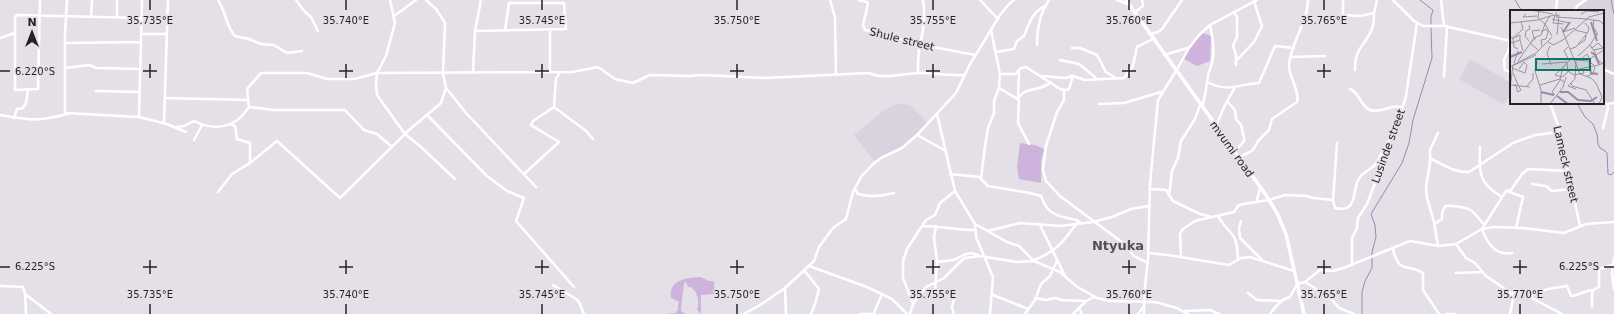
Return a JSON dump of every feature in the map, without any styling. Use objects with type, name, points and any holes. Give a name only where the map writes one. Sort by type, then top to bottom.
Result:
[{"type":"street","points":[[40,0],[39,15],[38,90],[15,90],[16,15],[39,15],[141,18]]},
{"type":"street","points":[[67,0],[64,110],[67,114]]},
{"type":"street","points":[[91,17],[92,0]]},
{"type":"street","points":[[116,17],[117,0]]},
{"type":"street","points":[[139,117],[142,0]]},
{"type":"street","points":[[164,123],[168,0]]},
{"type":"street","points":[[218,0],[226,15],[227,24],[235,36],[261,44],[274,45],[287,53],[302,51]]},
{"type":"street","points":[[296,0],[305,12],[311,16],[318,31]]},
{"type":"street","points":[[390,0],[395,23],[386,56],[377,73],[376,85],[379,97],[405,134],[455,179]]},
{"type":"street","points":[[394,16],[416,0]]},
{"type":"street","points":[[426,0],[436,9],[445,23],[443,73],[446,88],[466,113],[536,187]]},
{"type":"street","points":[[473,72],[475,31],[481,0]]},
{"type":"street","points":[[830,0],[835,17],[836,75]]},
{"type":"street","name":"Shule street","points":[[859,0],[868,1],[863,27],[864,29],[877,33],[891,34],[907,42],[975,55]]},
{"type":"street","points":[[918,73],[920,44],[922,39],[923,0]]},
{"type":"street","points":[[980,0],[997,18]]},
{"type":"street","points":[[744,314],[785,288],[815,259],[817,249],[833,228],[846,219],[854,188],[861,177],[880,158],[902,148],[917,135],[956,93],[964,75],[997,18],[1014,0]]},
{"type":"street","points":[[1037,45],[1038,28],[1045,6],[1049,0]]},
{"type":"street","points":[[1117,0],[1128,4]]},
{"type":"street","name":"mvumi road","points":[[1126,0],[1277,213],[1284,228],[1289,246],[1303,314]]},
{"type":"street","points":[[1134,13],[1143,6],[1142,0]]},
{"type":"street","points":[[1150,34],[1158,32],[1162,29],[1182,0]]},
{"type":"street","points":[[1144,314],[1144,282],[1148,263],[1149,206],[1156,108],[1162,92],[1176,71],[1188,48],[1199,35],[1210,25],[1256,0],[1262,26],[1254,42],[1236,61]]},
{"type":"street","points":[[1238,157],[1253,150],[1258,141],[1269,130],[1272,118],[1297,102],[1298,95],[1289,67],[1306,14],[1308,0]]},
{"type":"street","points":[[1343,0],[1343,15]]},
{"type":"street","points":[[1355,70],[1355,58],[1361,45],[1371,30],[1378,0]]},
{"type":"street","points":[[1393,0],[1417,23],[1426,27],[1446,26],[1510,41],[1509,49],[1504,60],[1505,70],[1510,72]]},
{"type":"street","points":[[1440,0],[1446,26],[1444,78]]},
{"type":"street","points":[[1575,10],[1577,6],[1586,0]]},
{"type":"street","points":[[475,31],[566,29],[564,3],[509,3],[505,30]]},
{"type":"street","points":[[996,52],[1014,49],[1017,41],[1024,36],[1028,23],[1039,9],[1045,6]]},
{"type":"street","points":[[1234,12],[1237,19],[1237,37],[1233,46],[1236,55],[1236,65]]},
{"type":"street","points":[[1326,19],[1343,15],[1360,16],[1374,13]]},
{"type":"street","name":"Lusinde street","points":[[1352,264],[1352,238],[1357,228],[1358,218],[1367,204],[1386,149],[1397,126],[1401,107],[1407,90],[1417,23]]},
{"type":"street","points":[[1170,196],[1172,171],[1178,158],[1181,142],[1193,124],[1205,96],[1214,52],[1210,25]]},
{"type":"street","points":[[550,29],[550,72]]},
{"type":"street","points":[[980,177],[986,140],[999,88],[1000,74],[991,30]]},
{"type":"street","points":[[0,38],[15,33]]},
{"type":"street","points":[[141,34],[167,34]]},
{"type":"street","points":[[1040,76],[1066,78],[1077,76],[1082,80],[1124,78],[1133,66],[1137,47],[1153,39]]},
{"type":"street","points":[[65,43],[140,42]]},
{"type":"street","points":[[1208,82],[1216,87],[1235,88],[1259,82],[1275,46],[1294,48]]},
{"type":"street","points":[[1072,48],[1080,48],[1097,55],[1106,72],[1117,78]]},
{"type":"street","points":[[1164,55],[1188,48]]},
{"type":"street","points":[[1291,57],[1325,56]]},
{"type":"street","points":[[1060,60],[1079,64],[1097,79]]},
{"type":"street","points":[[65,68],[89,65],[97,68],[140,69]]},
{"type":"street","points":[[249,107],[247,89],[261,74],[307,73],[327,79],[354,79],[377,73],[572,72],[598,67],[615,79],[633,83],[650,75],[702,75],[765,78],[870,74],[876,77],[918,73],[964,75]]},
{"type":"street","points":[[1028,144],[1019,126],[1019,72],[1022,67],[1026,67],[1064,90]]},
{"type":"street","points":[[1604,69],[1614,74]]},
{"type":"street","points":[[554,107],[556,79],[560,72]]},
{"type":"street","points":[[1000,74],[1012,75],[1019,72]]},
{"type":"street","points":[[1064,90],[1069,89],[1073,76]]},
{"type":"street","points":[[1018,98],[1024,91],[1041,88],[1051,82]]},
{"type":"street","points":[[218,192],[232,174],[250,163],[277,141],[340,198],[405,134],[441,103],[446,88]]},
{"type":"street","points":[[999,88],[1007,94],[1018,98]]},
{"type":"street","points":[[1216,126],[1227,101],[1235,88]]},
{"type":"street","points":[[1350,89],[1356,93],[1369,110],[1378,111],[1393,106],[1401,107]]},
{"type":"street","points":[[14,118],[17,109],[23,108],[26,103],[28,90]]},
{"type":"street","points":[[1064,90],[1064,100],[1057,112],[1047,139],[1044,153],[1043,175],[1048,185],[1057,194],[1123,243],[1134,256],[1148,263]]},
{"type":"street","points":[[96,91],[139,92]]},
{"type":"street","points":[[1099,104],[1124,102],[1162,92]]},
{"type":"street","points":[[165,98],[248,100]]},
{"type":"street","points":[[1227,101],[1235,110],[1236,119],[1241,125],[1244,138],[1244,142],[1235,152]]},
{"type":"street","points":[[1604,104],[1614,102]]},
{"type":"street","name":"Lameck street","points":[[1550,104],[1560,132],[1580,226]]},
{"type":"street","points":[[1603,128],[1608,108],[1607,104]]},
{"type":"street","points":[[176,127],[184,126],[194,120],[202,125],[222,126],[237,120],[249,107]]},
{"type":"street","points":[[249,107],[274,110],[345,110],[364,130],[377,134],[392,147]]},
{"type":"street","points":[[554,107],[586,131],[592,139]]},
{"type":"street","points":[[524,174],[559,142],[531,125],[554,107]]},
{"type":"street","points":[[0,115],[30,121],[49,119],[67,114],[139,117],[164,123],[186,132]]},
{"type":"street","points":[[937,114],[955,191],[975,224],[1007,242],[1019,246],[1034,261],[1060,272],[1067,279],[1095,297],[1110,301],[1155,302],[1188,314]]},
{"type":"street","points":[[427,115],[487,176],[507,191],[524,198],[516,221],[574,287]]},
{"type":"street","points":[[229,124],[235,126],[237,139],[250,143],[250,163]]},
{"type":"street","points":[[194,140],[202,125]]},
{"type":"street","points":[[1431,159],[1463,172],[1469,172],[1513,143],[1535,135],[1560,132]]},
{"type":"street","points":[[1438,133],[1431,146],[1431,159],[1426,180],[1426,193],[1438,246]]},
{"type":"street","points":[[917,135],[946,152]]},
{"type":"street","points":[[1337,143],[1333,200],[1335,208],[1338,209],[1345,209],[1352,203],[1360,177],[1377,164],[1380,154],[1386,149]]},
{"type":"street","points":[[1480,146],[1479,166],[1483,181],[1487,187],[1502,197]]},
{"type":"street","points":[[1512,254],[1506,254],[1492,247],[1482,230],[1484,224],[1506,191],[1511,190],[1522,174],[1528,169],[1568,171]]},
{"type":"street","points":[[950,174],[980,177],[988,186],[1041,196],[1048,211],[1078,223]]},
{"type":"street","points":[[1532,184],[1546,186],[1552,191],[1572,189]]},
{"type":"street","points":[[1257,201],[1260,187]]},
{"type":"street","points":[[854,188],[858,194],[862,195],[882,195],[894,193]]},
{"type":"street","points":[[1150,189],[1164,189],[1173,201],[1212,218]]},
{"type":"street","points":[[913,304],[903,278],[903,261],[907,250],[926,220],[935,215],[940,202],[955,191]]},
{"type":"street","points":[[1506,191],[1523,197],[1516,228]]},
{"type":"street","points":[[1181,257],[1180,234],[1183,229],[1195,221],[1212,218],[1235,211],[1238,206],[1243,204],[1292,195],[1333,200]]},
{"type":"street","points":[[1434,225],[1442,219],[1443,208],[1445,206],[1455,205],[1460,208],[1470,209],[1484,224]]},
{"type":"street","points":[[988,231],[1020,223],[1060,226],[1093,222],[1112,217],[1119,212],[1149,206]]},
{"type":"street","points":[[1218,216],[1223,226],[1233,235],[1236,241],[1238,260]]},
{"type":"street","points":[[1240,221],[1240,238],[1264,262]]},
{"type":"street","points":[[1270,314],[1281,301],[1290,297],[1296,285],[1305,282],[1320,270],[1333,271],[1393,249],[1410,241],[1438,246],[1456,244],[1482,230],[1494,227],[1564,233],[1580,226],[1614,222]]},
{"type":"street","points":[[808,266],[882,294],[897,303],[908,314],[913,304],[926,287],[936,283],[949,274],[963,259],[983,256],[1017,262],[1034,261],[1061,245],[1078,223]]},
{"type":"street","points":[[975,224],[975,230],[983,256],[992,277],[990,314]]},
{"type":"street","points":[[1040,224],[1067,279]]},
{"type":"street","points":[[922,226],[975,230]]},
{"type":"street","points":[[936,226],[934,237],[936,262],[935,292],[955,295],[952,307],[954,314]]},
{"type":"street","points":[[1456,244],[1466,258],[1475,263],[1482,272],[1511,293],[1513,299],[1510,314]]},
{"type":"street","points":[[1393,249],[1397,261],[1403,266],[1423,273],[1423,290],[1438,314]]},
{"type":"street","points":[[1148,253],[1229,265],[1238,260],[1250,258],[1294,271]]},
{"type":"street","points":[[936,262],[954,260],[962,254],[975,254],[979,256]]},
{"type":"street","points":[[1614,258],[1612,265],[1614,289]]},
{"type":"street","points":[[1025,314],[1035,298],[1041,284],[1050,276],[1057,261]]},
{"type":"street","points":[[1530,297],[1536,293],[1551,288],[1567,286],[1571,296],[1576,296],[1586,291],[1594,290],[1599,287],[1599,269],[1612,265]]},
{"type":"street","points":[[804,270],[819,290],[811,314]]},
{"type":"street","points":[[1456,273],[1482,272]]},
{"type":"street","points":[[1305,282],[1330,298],[1339,308],[1354,314]]},
{"type":"street","points":[[553,285],[576,299],[584,314]]},
{"type":"street","points":[[0,286],[23,287],[25,294],[26,314]]},
{"type":"street","points":[[785,288],[786,314]]},
{"type":"street","points":[[1592,307],[1592,292],[1594,290]]},
{"type":"street","points":[[1511,293],[1522,291],[1530,297],[1562,314]]},
{"type":"street","points":[[1248,293],[1257,300],[1281,301]]},
{"type":"street","points":[[25,294],[51,314]]},
{"type":"street","points":[[860,314],[875,314],[882,294]]},
{"type":"street","points":[[992,295],[1028,309]]},
{"type":"street","points":[[1073,314],[1086,301],[1095,297]]},
{"type":"street","points":[[1035,298],[1046,300],[1056,298],[1062,300],[1086,301]]},
{"type":"street","points":[[1138,314],[1144,306]]},
{"type":"street","points":[[1079,308],[1082,314]]},
{"type":"street","points":[[1183,311],[1210,310],[1219,314]]},
{"type":"street","points":[[1446,314],[1455,314]]},
{"type":"shaded area","points":[[1585,0],[1614,0],[1614,105],[1599,106],[1598,104],[1604,104],[1604,10],[1576,10],[1576,5]]},
{"type":"shaded area","points":[[1203,33],[1211,36],[1210,61],[1197,66],[1184,59],[1189,48]]},
{"type":"shaded area","points":[[1470,59],[1510,82],[1510,95],[1504,105],[1459,79]]},
{"type":"shaded area","points":[[896,104],[910,105],[928,123],[902,146],[874,161],[854,135],[883,111]]},
{"type":"shaded area","points":[[1020,143],[1035,145],[1044,149],[1041,161],[1041,183],[1019,179],[1017,167]]},
{"type":"shaded area","points":[[701,277],[709,281],[714,281],[715,294],[701,295],[701,314],[697,310],[697,295],[691,287],[688,287],[686,282],[684,283],[681,311],[686,314],[665,314],[675,313],[678,310],[679,302],[671,298],[672,287],[684,279]]},
{"type":"waterway","points":[[1420,0],[1433,10],[1431,24]]},
{"type":"waterway","points":[[1515,0],[1521,10]]},
{"type":"waterway","points":[[1611,0],[1614,14]]},
{"type":"waterway","points":[[1362,314],[1362,292],[1365,281],[1372,268],[1372,252],[1376,237],[1375,225],[1371,214],[1402,163],[1409,143],[1413,120],[1432,58],[1431,28]]},
{"type":"waterway","points":[[1578,104],[1585,117],[1593,124],[1600,148],[1607,153],[1608,174],[1611,175],[1614,172]]},
{"type":"district","name":"Ntyuka","points":[[1118,245]]}]
